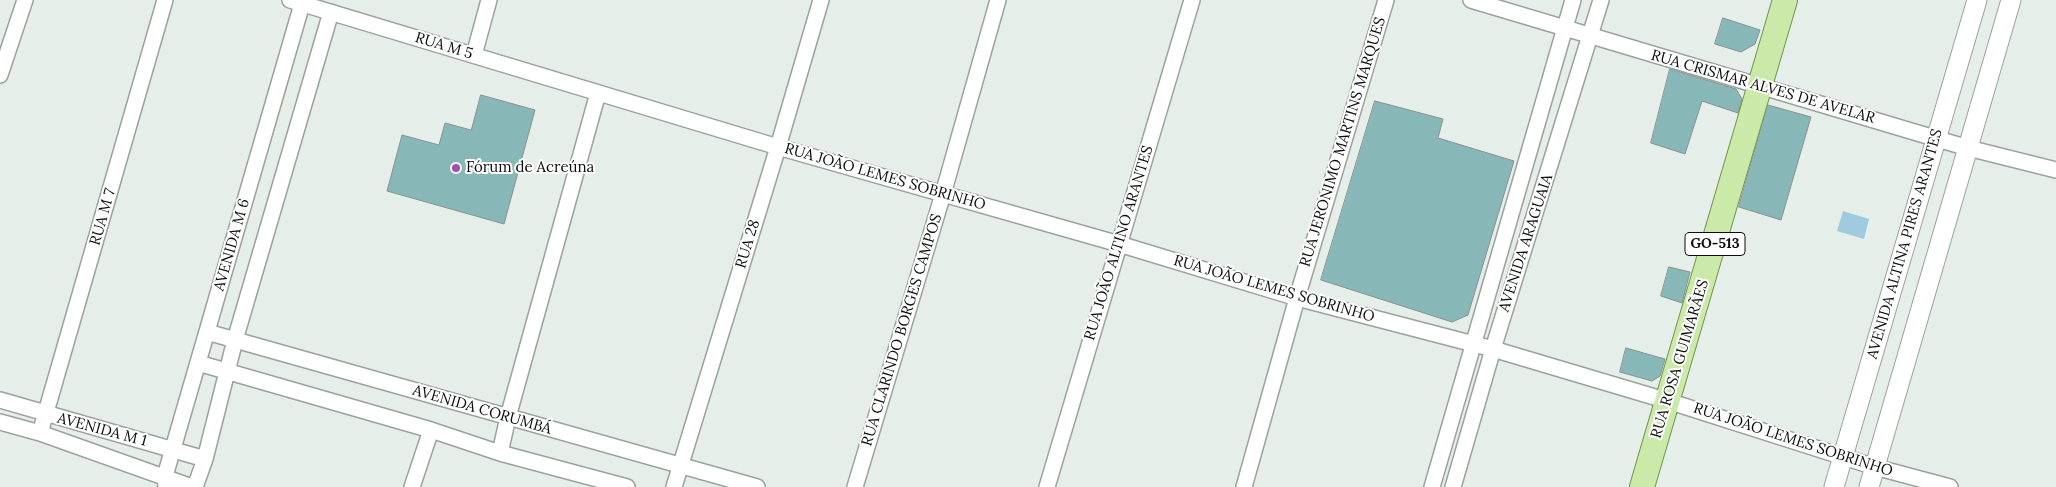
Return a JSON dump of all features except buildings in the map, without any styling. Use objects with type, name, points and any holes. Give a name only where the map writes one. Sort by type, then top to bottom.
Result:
[{"type":"main road","name":"RUA ROSA GUIMARÃES","points":[[1642,487],[1785,0]]},
{"type":"street","points":[[0,75],[2,59],[25,0]]},
{"type":"street","name":"RUA M 7","points":[[40,433],[165,0]]},
{"type":"street","points":[[474,55],[489,0]]},
{"type":"street","name":"RUA 28","points":[[674,487],[778,147],[820,0]]},
{"type":"street","name":"RUA CLARINDO BORGES CAMPOS","points":[[855,487],[943,194],[998,0]]},
{"type":"street","name":"RUA JOÃO ALTINO ARANTES","points":[[1047,487],[1192,0]]},
{"type":"street","name":"RUA JERONIMO MARTINS MARQUES","points":[[1244,487],[1297,298],[1386,0]]},
{"type":"street","name":"RUA CRISMAR ALVES DE AVELAR","points":[[1471,0],[1968,148],[2056,170]]},
{"type":"street","name":"AVENIDA ARAGUAIA","points":[[1432,487],[1573,0]]},
{"type":"street","name":"AVENIDA ARAGUAIA","points":[[1452,487],[1492,349],[1601,0]]},
{"type":"street","name":"AVENIDA ALTINA PIRES ARANTES","points":[[1834,487],[1977,0]]},
{"type":"street","points":[[1869,487],[2011,0]]},
{"type":"street","name":"RUA M 5","points":[[296,2],[598,93]]},
{"type":"street","name":"AVENIDA M 6","points":[[166,482],[296,2]]},
{"type":"street","name":"AVENIDA M 6","points":[[193,487],[205,459],[235,340],[330,12]]},
{"type":"street","points":[[500,453],[508,417],[598,93]]},
{"type":"street","name":"RUA JOÃO LEMES SOBRINHO","points":[[598,93],[778,147],[1119,244],[1297,298],[1492,349],[1668,401],[1874,467],[1950,487]]},
{"type":"street","points":[[1518,188],[1541,194]]},
{"type":"street","points":[[1891,292],[1922,305]]},
{"type":"street","name":"AVENIDA CORUMBÁ","points":[[207,332],[757,487]]},
{"type":"street","points":[[198,363],[431,430],[500,453],[626,487]]},
{"type":"street","name":"AVENIDA M 1","points":[[0,400],[205,459]]},
{"type":"street","name":"AVENIDA M 1","points":[[0,422],[40,433],[166,482],[193,487]]},
{"type":"street","points":[[412,487],[431,430]]},
{"type":"water","points":[[1843,211],[1869,219],[1864,239],[1837,231]]},
{"type":"place","name":"Fórum de Acreúna","points":[[456,168]]}]
